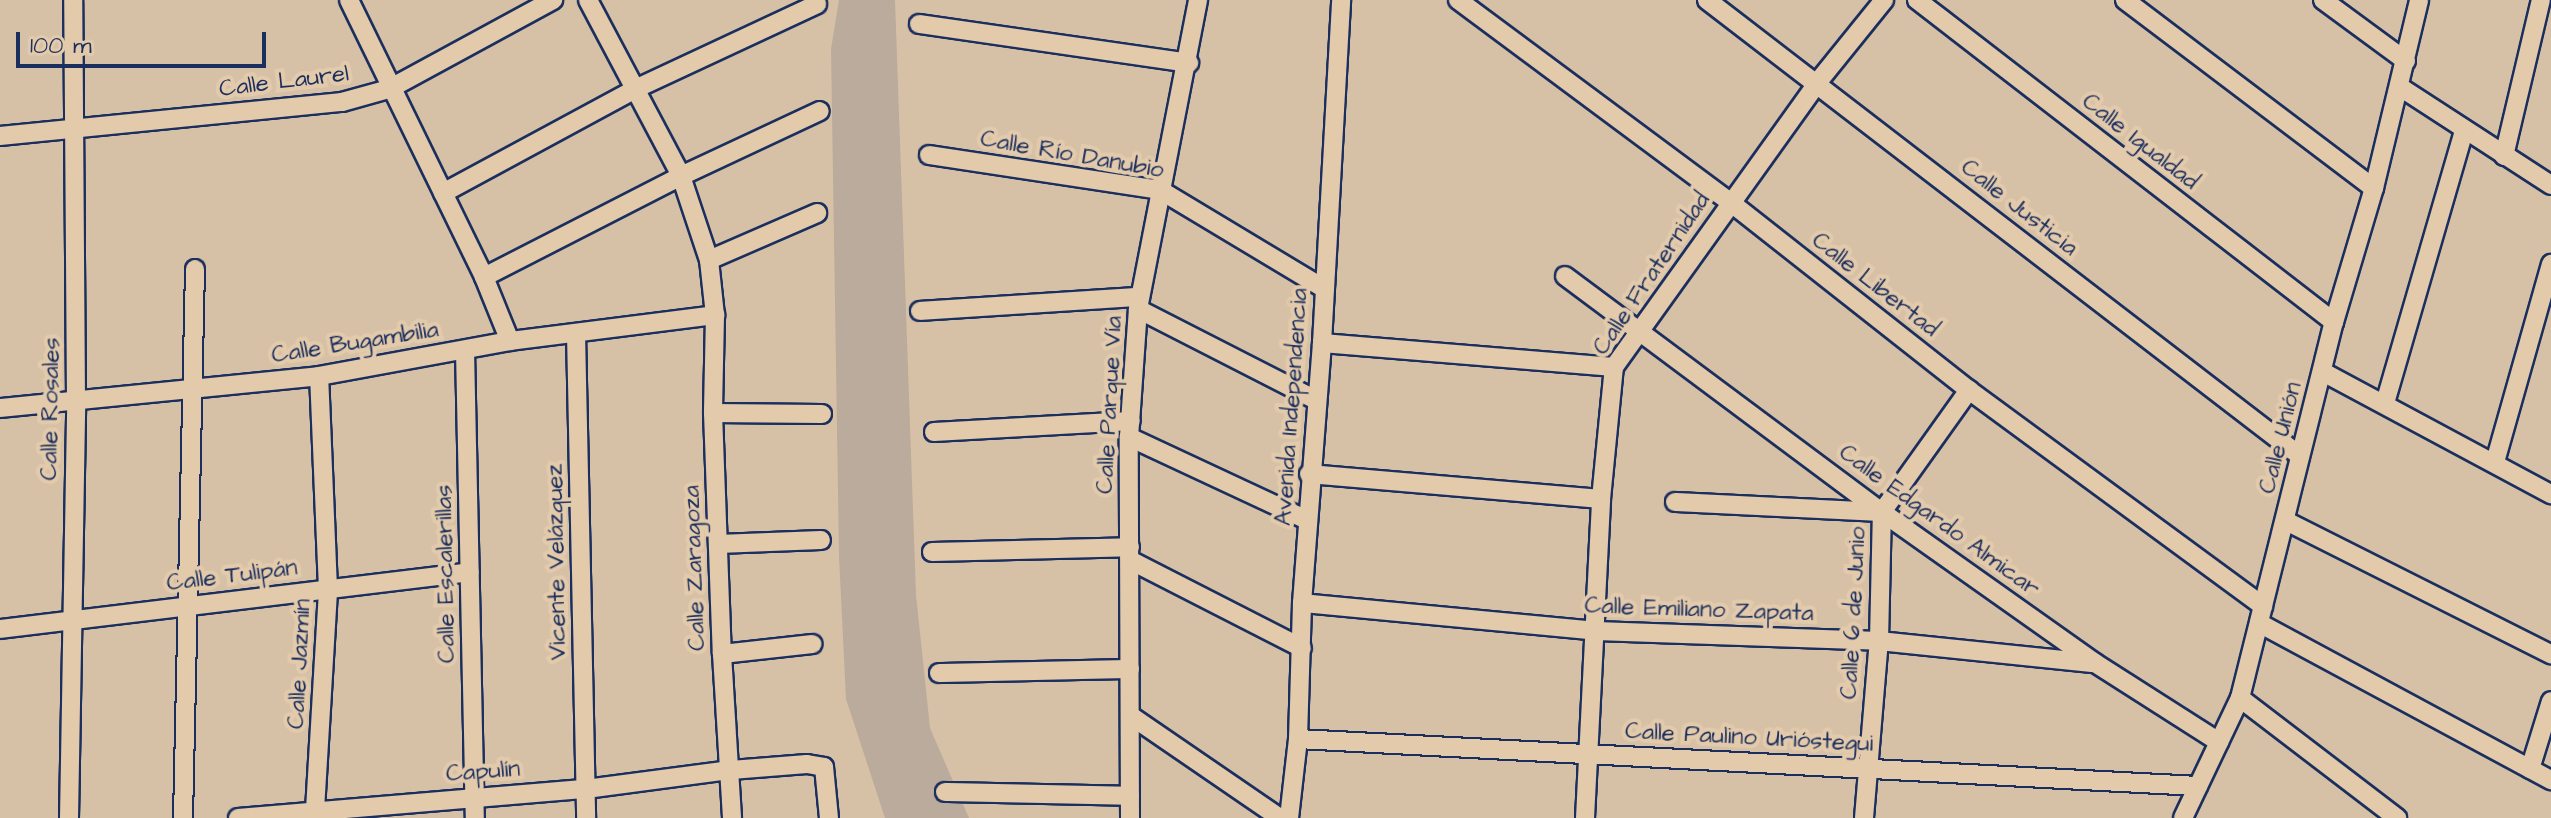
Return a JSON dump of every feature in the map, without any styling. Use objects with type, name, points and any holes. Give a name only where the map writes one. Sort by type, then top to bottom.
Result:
[{"type":"street","name":"Calle Rosales","points":[[69,818],[76,399],[77,130],[73,0]]},
{"type":"street","points":[[349,0],[389,89],[484,277],[510,341]]},
{"type":"street","name":"Calle Laurel","points":[[0,136],[342,102],[389,89],[553,0]]},
{"type":"street","name":"Calle Zaragoza","points":[[588,0],[681,176],[709,260],[715,315],[713,413],[732,818]]},
{"type":"street","name":"Calle Parque Vía","points":[[1130,818],[1130,429],[1139,303],[1160,190],[1189,63],[1198,0]]},
{"type":"street","name":"Avenida Independencia","points":[[1289,818],[1298,739],[1309,474],[1322,343],[1341,0]]},
{"type":"street","name":"Calle Libertad","points":[[1458,0],[1730,202],[2261,614],[2551,780]]},
{"type":"street","name":"Calle Justicia","points":[[1707,0],[2300,456]]},
{"type":"street","name":"Calle Fraternidad","points":[[1585,818],[1601,499],[1614,367],[1817,83],[1884,0]]},
{"type":"street","name":"Calle Igualdad","points":[[1917,0],[2334,322]]},
{"type":"street","points":[[2125,0],[2374,188]]},
{"type":"street","points":[[2323,0],[2406,61]]},
{"type":"street","name":"Calle Unión","points":[[2183,818],[2240,698],[2334,322],[2400,87],[2419,0]]},
{"type":"street","points":[[2504,156],[2541,0]]},
{"type":"street","points":[[443,193],[635,89],[817,4]]},
{"type":"street","points":[[919,24],[1189,63]]},
{"type":"street","points":[[2400,87],[2551,185]]},
{"type":"street","points":[[484,277],[681,176],[820,111]]},
{"type":"street","points":[[2385,403],[2464,131]]},
{"type":"street","name":"Calle Río Danubio","points":[[929,155],[1160,190],[1325,289]]},
{"type":"street","points":[[709,260],[817,213]]},
{"type":"street","points":[[2495,462],[2551,264]]},
{"type":"street","points":[[183,818],[195,388],[195,269]]},
{"type":"street","name":"Calle Edgardo Almicar","points":[[1565,276],[1882,512],[2095,663],[2219,742]]},
{"type":"street","points":[[920,311],[1139,303],[1316,400]]},
{"type":"street","name":"Calle Bugambilia","points":[[0,408],[319,376],[510,341],[715,315]]},
{"type":"street","name":"Vicente Velázquez","points":[[576,333],[586,818]]},
{"type":"street","points":[[1322,343],[1614,367]]},
{"type":"street","name":"Calle Escalerillas","points":[[465,350],[475,818]]},
{"type":"street","points":[[2323,372],[2551,494]]},
{"type":"street","name":"Calle Jazmín","points":[[315,810],[328,589],[319,376]]},
{"type":"street","name":"Calle 6 de Junio","points":[[1864,818],[1879,641],[1882,512],[1969,390]]},
{"type":"street","points":[[713,413],[822,414]]},
{"type":"street","points":[[934,432],[1130,429],[1307,520]]},
{"type":"street","points":[[1309,474],[1601,499]]},
{"type":"street","points":[[1675,502],[1882,512]]},
{"type":"street","points":[[2286,521],[2551,654]]},
{"type":"street","points":[[718,544],[821,540]]},
{"type":"street","points":[[932,552],[1130,554],[1302,648]]},
{"type":"street","name":"Calle Tulipán","points":[[0,629],[470,572]]},
{"type":"street","name":"Calle Emiliano Zapata","points":[[1302,603],[1596,631],[1879,641],[2095,663]]},
{"type":"street","points":[[722,654],[812,644]]},
{"type":"street","points":[[939,673],[1130,669]]},
{"type":"street","points":[[2240,698],[2397,818]]},
{"type":"street","points":[[2530,769],[2551,701]]},
{"type":"street","points":[[1131,716],[1280,818]]},
{"type":"street","name":"Calle Paulino Urióstegui","points":[[1298,739],[2198,786]]},
{"type":"street","name":"Capulín","points":[[238,818],[586,789],[731,770],[807,764],[824,767],[829,818]]},
{"type":"street","points":[[945,792],[1130,796]]},
{"type":"shaded area","points":[[839,0],[895,0],[916,595],[930,728],[969,818],[885,818],[846,699],[839,556],[831,49]]}]
